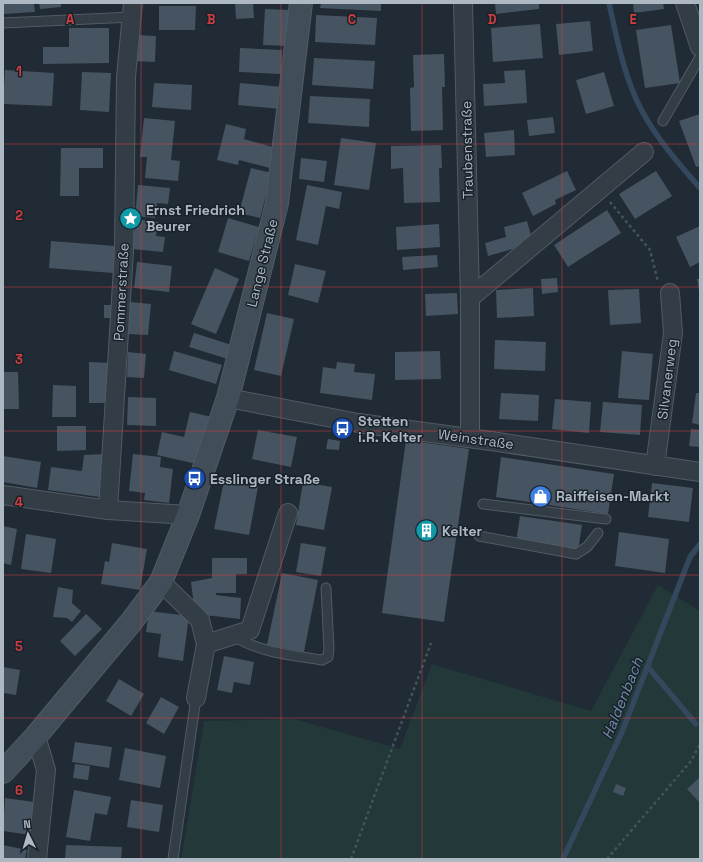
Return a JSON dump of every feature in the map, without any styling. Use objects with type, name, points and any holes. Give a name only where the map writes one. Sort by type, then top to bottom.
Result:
[{"type":"main road","name":"Lange Straße","points":[[188,514],[228,398],[277,203],[301,3]]},
{"type":"main road","points":[[3,772],[36,736],[132,622],[162,582],[188,514]]},
{"type":"street","name":"Traubenstraße","points":[[464,3],[470,298],[470,438]]},
{"type":"street","points":[[686,3],[700,47]]},
{"type":"street","name":"Pommerstraße","points":[[108,510],[124,251],[126,77],[133,10]]},
{"type":"street","points":[[470,298],[644,152]]},
{"type":"street","name":"Silvanerweg","points":[[655,466],[673,333],[670,293]]},
{"type":"street","name":"Weinstraße","points":[[228,398],[358,423],[700,472]]},
{"type":"street","points":[[3,495],[108,510],[188,514]]},
{"type":"street","points":[[206,644],[250,630],[288,513]]},
{"type":"street","points":[[162,582],[200,620],[206,644],[196,698]]},
{"type":"street","points":[[36,736],[46,770],[37,859]]},
{"type":"lane","points":[[3,23],[133,10]]},
{"type":"lane","points":[[663,122],[700,57]]},
{"type":"lane","points":[[483,504],[606,519]]},
{"type":"lane","points":[[479,536],[576,554],[587,547],[598,533]]},
{"type":"lane","points":[[232,635],[245,643],[260,649],[322,660],[328,657],[329,649],[326,588]]},
{"type":"lane","points":[[172,859],[196,698]]},
{"type":"path","points":[[600,190],[650,250],[657,281],[670,293]]},
{"type":"path","points":[[351,859],[431,642]]},
{"type":"path","points":[[607,859],[691,761],[700,744]]},
{"type":"green space","points":[[658,585],[700,611],[700,859],[181,859],[204,721],[294,719],[400,749],[432,664],[591,711]]},
{"type":"building","points":[[3,3],[34,3],[35,12],[4,14]]},
{"type":"building","points":[[39,3],[61,3],[61,7],[40,9]]},
{"type":"building","points":[[235,3],[253,3],[254,18],[236,19]]},
{"type":"building","points":[[321,3],[381,3],[381,11],[320,8]]},
{"type":"building","points":[[495,3],[539,3],[539,9],[496,14]]},
{"type":"building","points":[[633,3],[663,3],[664,9],[634,13]]},
{"type":"building","points":[[159,6],[196,6],[195,30],[159,30]]},
{"type":"building","points":[[265,9],[290,10],[289,46],[263,45]]},
{"type":"building","points":[[316,15],[377,18],[375,45],[315,42]]},
{"type":"building","points":[[590,21],[593,51],[559,55],[556,24]]},
{"type":"building","points":[[540,24],[543,58],[493,62],[491,28]]},
{"type":"building","points":[[671,25],[680,83],[645,88],[636,30]]},
{"type":"building","points":[[69,28],[109,28],[109,63],[43,64],[43,47],[69,47]]},
{"type":"building","points":[[135,35],[156,36],[155,62],[134,61]]},
{"type":"building","points":[[240,48],[282,50],[281,74],[239,72]]},
{"type":"building","points":[[444,54],[445,87],[442,87],[443,130],[411,131],[410,88],[414,87],[413,55]]},
{"type":"building","points":[[314,58],[375,61],[373,89],[312,85]]},
{"type":"building","points":[[5,70],[54,73],[52,106],[3,104]]},
{"type":"building","points":[[525,70],[527,103],[484,106],[483,84],[505,83],[504,71]]},
{"type":"building","points":[[82,72],[111,73],[109,112],[80,110]]},
{"type":"building","points":[[604,72],[614,106],[586,114],[576,80]]},
{"type":"building","points":[[154,83],[192,85],[191,110],[152,107]]},
{"type":"building","points":[[240,83],[283,87],[281,109],[238,105]]},
{"type":"building","points":[[310,96],[370,99],[369,127],[308,123]]},
{"type":"building","points":[[700,114],[700,166],[696,167],[679,121]]},
{"type":"building","points":[[553,117],[555,133],[529,136],[527,120]]},
{"type":"building","points":[[144,118],[175,121],[171,160],[180,161],[178,181],[145,178],[147,157],[140,157]]},
{"type":"building","points":[[226,124],[246,129],[244,139],[276,148],[270,168],[239,160],[238,165],[217,160]]},
{"type":"building","points":[[514,130],[515,155],[486,157],[484,133]]},
{"type":"building","points":[[341,138],[376,143],[369,190],[334,185]]},
{"type":"building","points":[[441,145],[442,168],[439,168],[440,202],[404,203],[403,168],[391,169],[391,146]]},
{"type":"building","points":[[61,148],[103,148],[103,168],[79,168],[79,196],[60,196]]},
{"type":"building","points":[[301,158],[327,161],[324,182],[299,179]]},
{"type":"building","points":[[251,168],[272,173],[260,218],[239,213]]},
{"type":"building","points":[[567,171],[576,190],[555,200],[556,204],[533,216],[522,193]]},
{"type":"building","points":[[656,171],[672,196],[635,219],[619,194]]},
{"type":"building","points":[[138,185],[170,188],[168,204],[157,203],[155,218],[135,216]]},
{"type":"building","points":[[307,185],[342,192],[339,209],[326,206],[318,245],[296,240]]},
{"type":"building","points":[[607,210],[621,233],[568,267],[554,245]]},
{"type":"building","points":[[228,218],[259,227],[249,261],[218,252]]},
{"type":"building","points":[[136,219],[158,222],[156,236],[165,237],[163,252],[132,249]]},
{"type":"building","points":[[527,221],[533,243],[488,256],[485,243],[506,237],[504,227]]},
{"type":"building","points":[[439,224],[440,247],[397,250],[396,227]]},
{"type":"building","points":[[700,226],[700,262],[690,267],[676,237]]},
{"type":"building","points":[[51,241],[115,246],[113,273],[49,268]]},
{"type":"building","points":[[437,255],[438,267],[403,270],[402,257]]},
{"type":"building","points":[[137,262],[172,266],[169,292],[134,288]]},
{"type":"building","points":[[295,264],[326,271],[318,303],[288,295]]},
{"type":"building","points":[[215,268],[239,279],[216,334],[191,324]]},
{"type":"building","points":[[557,278],[558,292],[542,294],[541,279]]},
{"type":"building","points":[[697,279],[700,279],[700,291],[699,291]]},
{"type":"building","points":[[533,288],[534,316],[497,318],[496,290]]},
{"type":"building","points":[[639,289],[641,323],[610,325],[608,290]]},
{"type":"building","points":[[457,293],[458,314],[426,316],[425,294]]},
{"type":"building","points":[[130,302],[151,304],[148,335],[127,334]]},
{"type":"building","points":[[104,305],[115,305],[115,318],[104,318]]},
{"type":"building","points":[[267,313],[294,319],[281,376],[254,370]]},
{"type":"building","points":[[194,333],[235,346],[231,360],[189,347]]},
{"type":"building","points":[[495,340],[546,342],[545,371],[494,369]]},
{"type":"building","points":[[174,351],[222,365],[216,384],[169,370]]},
{"type":"building","points":[[440,351],[441,379],[395,380],[395,352]]},
{"type":"building","points":[[622,351],[653,354],[649,400],[618,398]]},
{"type":"building","points":[[128,352],[146,354],[144,378],[127,377]]},
{"type":"building","points":[[89,362],[111,363],[111,403],[89,403]]},
{"type":"building","points":[[337,362],[355,364],[354,372],[375,374],[372,400],[320,393],[323,367],[336,369]]},
{"type":"building","points":[[3,372],[18,372],[19,409],[3,409]]},
{"type":"building","points":[[53,385],[76,386],[76,417],[52,417]]},
{"type":"building","points":[[501,393],[539,395],[538,421],[499,419]]},
{"type":"building","points":[[696,393],[700,393],[700,425],[692,423]]},
{"type":"building","points":[[128,397],[156,398],[156,426],[127,425]]},
{"type":"building","points":[[555,399],[591,402],[589,433],[552,429]]},
{"type":"building","points":[[603,402],[642,405],[640,435],[600,432]]},
{"type":"building","points":[[190,412],[212,417],[201,465],[157,455],[162,432],[184,437]]},
{"type":"building","points":[[57,426],[86,426],[86,450],[57,451]]},
{"type":"building","points":[[691,429],[700,430],[700,447],[689,446]]},
{"type":"building","points":[[258,430],[297,437],[291,467],[252,459]]},
{"type":"building","points":[[328,439],[340,441],[339,450],[326,449]]},
{"type":"building","name":"Kelter","points":[[406,440],[469,449],[444,622],[382,613]]},
{"type":"building","points":[[106,454],[100,497],[48,490],[51,467],[82,471],[84,455]]},
{"type":"building","points":[[133,454],[161,457],[160,467],[173,469],[169,503],[144,500],[145,493],[129,491]]},
{"type":"building","points":[[3,456],[41,462],[37,488],[3,482]]},
{"type":"building","points":[[501,457],[614,474],[608,514],[496,497]]},
{"type":"building","points":[[224,481],[258,487],[249,535],[214,529]]},
{"type":"building","points":[[303,482],[332,487],[324,530],[296,525]]},
{"type":"building","points":[[652,483],[693,488],[689,522],[648,517]]},
{"type":"building","points":[[520,516],[582,525],[578,551],[516,542]]},
{"type":"building","points":[[3,526],[17,529],[11,565],[3,563]]},
{"type":"building","points":[[619,532],[669,539],[665,573],[615,566]]},
{"type":"building","points":[[26,534],[56,539],[51,573],[21,569]]},
{"type":"building","points":[[112,543],[147,549],[140,590],[101,584],[105,561],[109,562]]},
{"type":"building","points":[[301,543],[326,547],[321,576],[296,572]]},
{"type":"building","points":[[212,558],[247,558],[247,574],[236,574],[236,593],[216,593],[216,595],[241,598],[240,619],[195,614],[191,582],[212,578]]},
{"type":"building","points":[[282,573],[318,580],[304,652],[267,645]]},
{"type":"building","points":[[58,587],[73,590],[72,603],[81,611],[72,622],[67,618],[53,617]]},
{"type":"building","points":[[149,611],[189,616],[183,661],[158,657],[161,634],[146,632]]},
{"type":"building","points":[[86,614],[102,629],[75,656],[60,641]]},
{"type":"building","points":[[224,656],[254,662],[250,685],[234,682],[232,693],[217,690]]},
{"type":"building","points":[[3,667],[20,670],[16,695],[3,693]]},
{"type":"building","points":[[119,679],[144,694],[131,716],[106,701]]},
{"type":"building","points":[[161,697],[179,707],[164,734],[146,723]]},
{"type":"building","points":[[75,742],[112,747],[109,768],[72,762]]},
{"type":"building","points":[[125,748],[166,756],[160,788],[119,780]]},
{"type":"building","points":[[75,764],[90,766],[88,780],[73,778]]},
{"type":"building","points":[[700,777],[700,803],[687,789]]},
{"type":"building","points":[[616,784],[626,788],[623,796],[613,792]]},
{"type":"building","points":[[74,790],[111,797],[107,815],[95,813],[90,841],[66,837]]},
{"type":"building","points":[[5,798],[34,802],[30,835],[3,831]]},
{"type":"building","points":[[131,800],[163,805],[159,832],[127,827]]},
{"type":"building","points":[[3,845],[27,850],[25,859],[3,859]]},
{"type":"building","points":[[66,845],[122,847],[121,859],[65,859]]},
{"type":"waterway","name":"Haldenbach","points":[[609,3],[618,44],[630,85],[642,111],[661,141],[700,188]]},
{"type":"waterway","name":"Haldenbach","points":[[563,859],[622,732],[690,557],[700,544]]},
{"type":"waterway","points":[[648,667],[696,724]]},
{"type":"place","name":"Ernst Friedrich Beurer","points":[[130,218]]},
{"type":"place","name":"Stetten i.R. Kelter","points":[[343,429]]},
{"type":"place","name":"Esslinger Straße","points":[[195,479]]},
{"type":"place","name":"Raiffeisen-Markt","points":[[540,496]]},
{"type":"place","name":"Kelter","points":[[426,531]]}]
